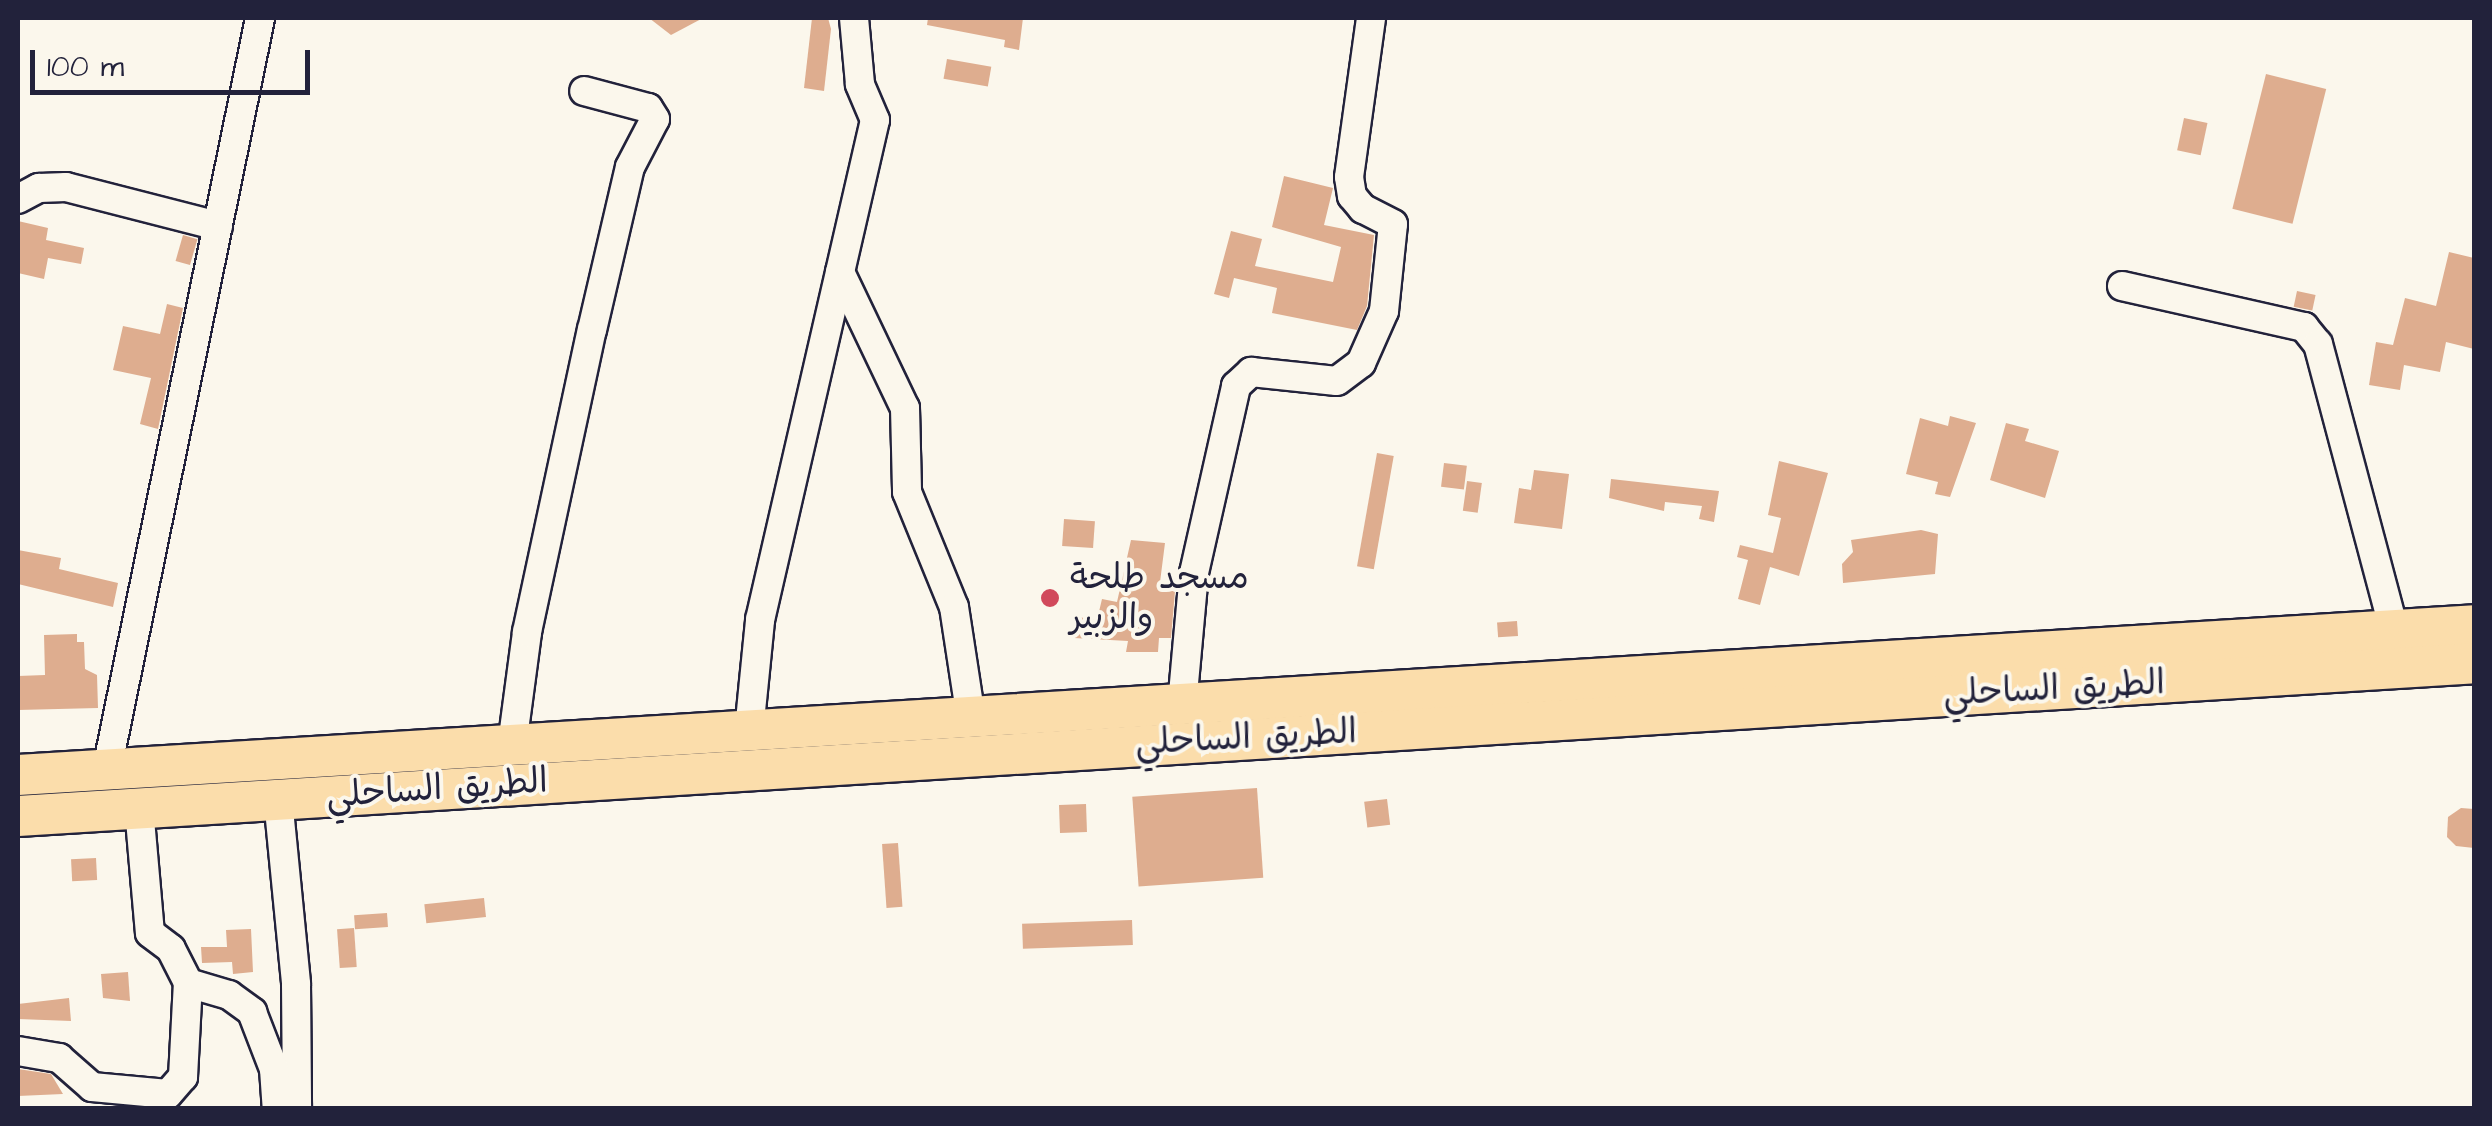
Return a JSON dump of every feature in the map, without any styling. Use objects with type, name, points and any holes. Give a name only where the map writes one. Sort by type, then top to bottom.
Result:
[{"type":"highway","name":"الطريق الساحلي","points":[[18,775],[2474,626]]},
{"type":"highway","name":"الطريق الساحلي","points":[[18,816],[2474,664]]},
{"type":"street","points":[[107,769],[260,18]]},
{"type":"street","points":[[748,731],[760,620],[875,120],[860,84],[854,18]]},
{"type":"street","points":[[1182,705],[1194,573],[1236,386],[1251,372],[1337,381],[1361,364],[1384,310],[1393,224],[1363,209],[1352,196],[1349,177],[1371,18]]},
{"type":"street","points":[[512,745],[527,632],[592,330],[630,166],[655,120],[648,108],[584,91]]},
{"type":"street","points":[[18,199],[39,188],[66,187],[218,226]]},
{"type":"street","points":[[840,272],[905,408],[907,492],[954,607],[971,718]]},
{"type":"street","points":[[2122,286],[2304,327],[2318,344],[2394,630]]},
{"type":"street","points":[[278,799],[296,984],[297,1108]]},
{"type":"street","points":[[18,1051],[60,1058],[92,1088],[168,1094],[183,1077],[188,982],[171,949],[148,928],[139,808]]},
{"type":"street","points":[[188,982],[229,994],[252,1012],[274,1069],[276,1108]]},
{"type":"building","points":[[649,18],[703,18],[671,35]]},
{"type":"building","points":[[812,18],[828,18],[831,29],[824,91],[804,88]]},
{"type":"building","points":[[928,18],[1023,18],[1019,50],[1004,47],[1005,40],[927,25]]},
{"type":"building","points":[[947,59],[991,67],[988,87],[944,79]]},
{"type":"building","points":[[2266,74],[2326,89],[2293,224],[2232,209]]},
{"type":"building","points":[[2184,118],[2207,123],[2201,155],[2177,150]]},
{"type":"building","points":[[1284,176],[1333,188],[1324,225],[1374,235],[1367,306],[1357,330],[1272,313],[1277,288],[1234,278],[1229,298],[1214,294],[1231,231],[1262,239],[1255,266],[1333,282],[1341,247],[1272,227]]},
{"type":"building","points":[[18,221],[48,228],[46,240],[84,248],[81,264],[48,258],[44,279],[18,273]]},
{"type":"building","points":[[183,235],[197,239],[190,265],[176,261]]},
{"type":"building","points":[[2449,252],[2474,258],[2474,349],[2446,342],[2440,372],[2404,365],[2400,390],[2369,385],[2376,342],[2393,345],[2405,298],[2436,306]]},
{"type":"building","points":[[2297,291],[2316,295],[2312,311],[2294,307]]},
{"type":"building","points":[[167,304],[183,308],[158,429],[140,424],[151,378],[113,370],[123,326],[160,334]]},
{"type":"building","points":[[1950,416],[1976,423],[1950,497],[1935,494],[1938,482],[1906,474],[1920,418],[1948,426]]},
{"type":"building","points":[[2006,423],[2029,429],[2025,441],[2059,451],[2045,498],[1990,480]]},
{"type":"building","points":[[1377,453],[1394,456],[1374,569],[1357,566]]},
{"type":"building","points":[[1779,461],[1828,473],[1799,576],[1770,567],[1760,605],[1738,599],[1748,560],[1737,557],[1740,545],[1773,553],[1781,518],[1768,515]]},
{"type":"building","points":[[1444,463],[1467,466],[1464,490],[1441,487]]},
{"type":"building","points":[[1534,470],[1569,474],[1562,529],[1514,523],[1519,488],[1531,490]]},
{"type":"building","points":[[1611,479],[1719,491],[1714,522],[1699,519],[1702,506],[1665,502],[1664,511],[1609,498]]},
{"type":"building","points":[[1467,481],[1482,483],[1478,513],[1463,511]]},
{"type":"building","points":[[1064,519],[1095,521],[1093,548],[1062,546]]},
{"type":"building","points":[[1921,530],[1938,534],[1935,574],[1843,583],[1842,564],[1853,552],[1851,540]]},
{"type":"building","points":[[1131,540],[1165,543],[1159,590],[1175,591],[1171,638],[1159,638],[1158,652],[1126,652],[1128,641],[1074,638],[1078,617],[1097,620],[1102,599],[1117,602]]},
{"type":"building","points":[[18,550],[61,558],[59,569],[118,583],[113,607],[18,584]]},
{"type":"building","points":[[1517,621],[1518,636],[1498,637],[1497,622]]},
{"type":"building","points":[[77,634],[77,642],[84,642],[85,669],[97,675],[98,708],[18,710],[18,676],[45,675],[44,635]]},
{"type":"building","points":[[1257,788],[1263,878],[1139,887],[1132,797]]},
{"type":"building","points":[[1387,799],[1390,825],[1367,828],[1364,802]]},
{"type":"building","points":[[1086,804],[1087,832],[1060,833],[1059,805]]},
{"type":"building","points":[[2461,808],[2474,809],[2474,848],[2456,846],[2447,837],[2448,817]]},
{"type":"building","points":[[898,843],[902,907],[887,908],[882,844]]},
{"type":"building","points":[[96,858],[97,880],[72,881],[71,859]]},
{"type":"building","points":[[484,898],[486,917],[426,923],[424,904]]},
{"type":"building","points":[[387,913],[388,927],[355,929],[354,915]]},
{"type":"building","points":[[1132,920],[1133,945],[1023,949],[1022,924]]},
{"type":"building","points":[[354,928],[357,967],[340,968],[337,929]]},
{"type":"building","points":[[251,929],[253,972],[233,974],[232,962],[202,963],[201,947],[227,947],[226,930]]},
{"type":"building","points":[[128,972],[130,1001],[103,998],[101,974]]},
{"type":"building","points":[[69,998],[71,1021],[18,1019],[18,1004]]},
{"type":"building","points":[[18,1069],[51,1074],[63,1094],[18,1096]]},
{"type":"place","name":"مسجد طلحة والزبير","points":[[1050,598]]}]
